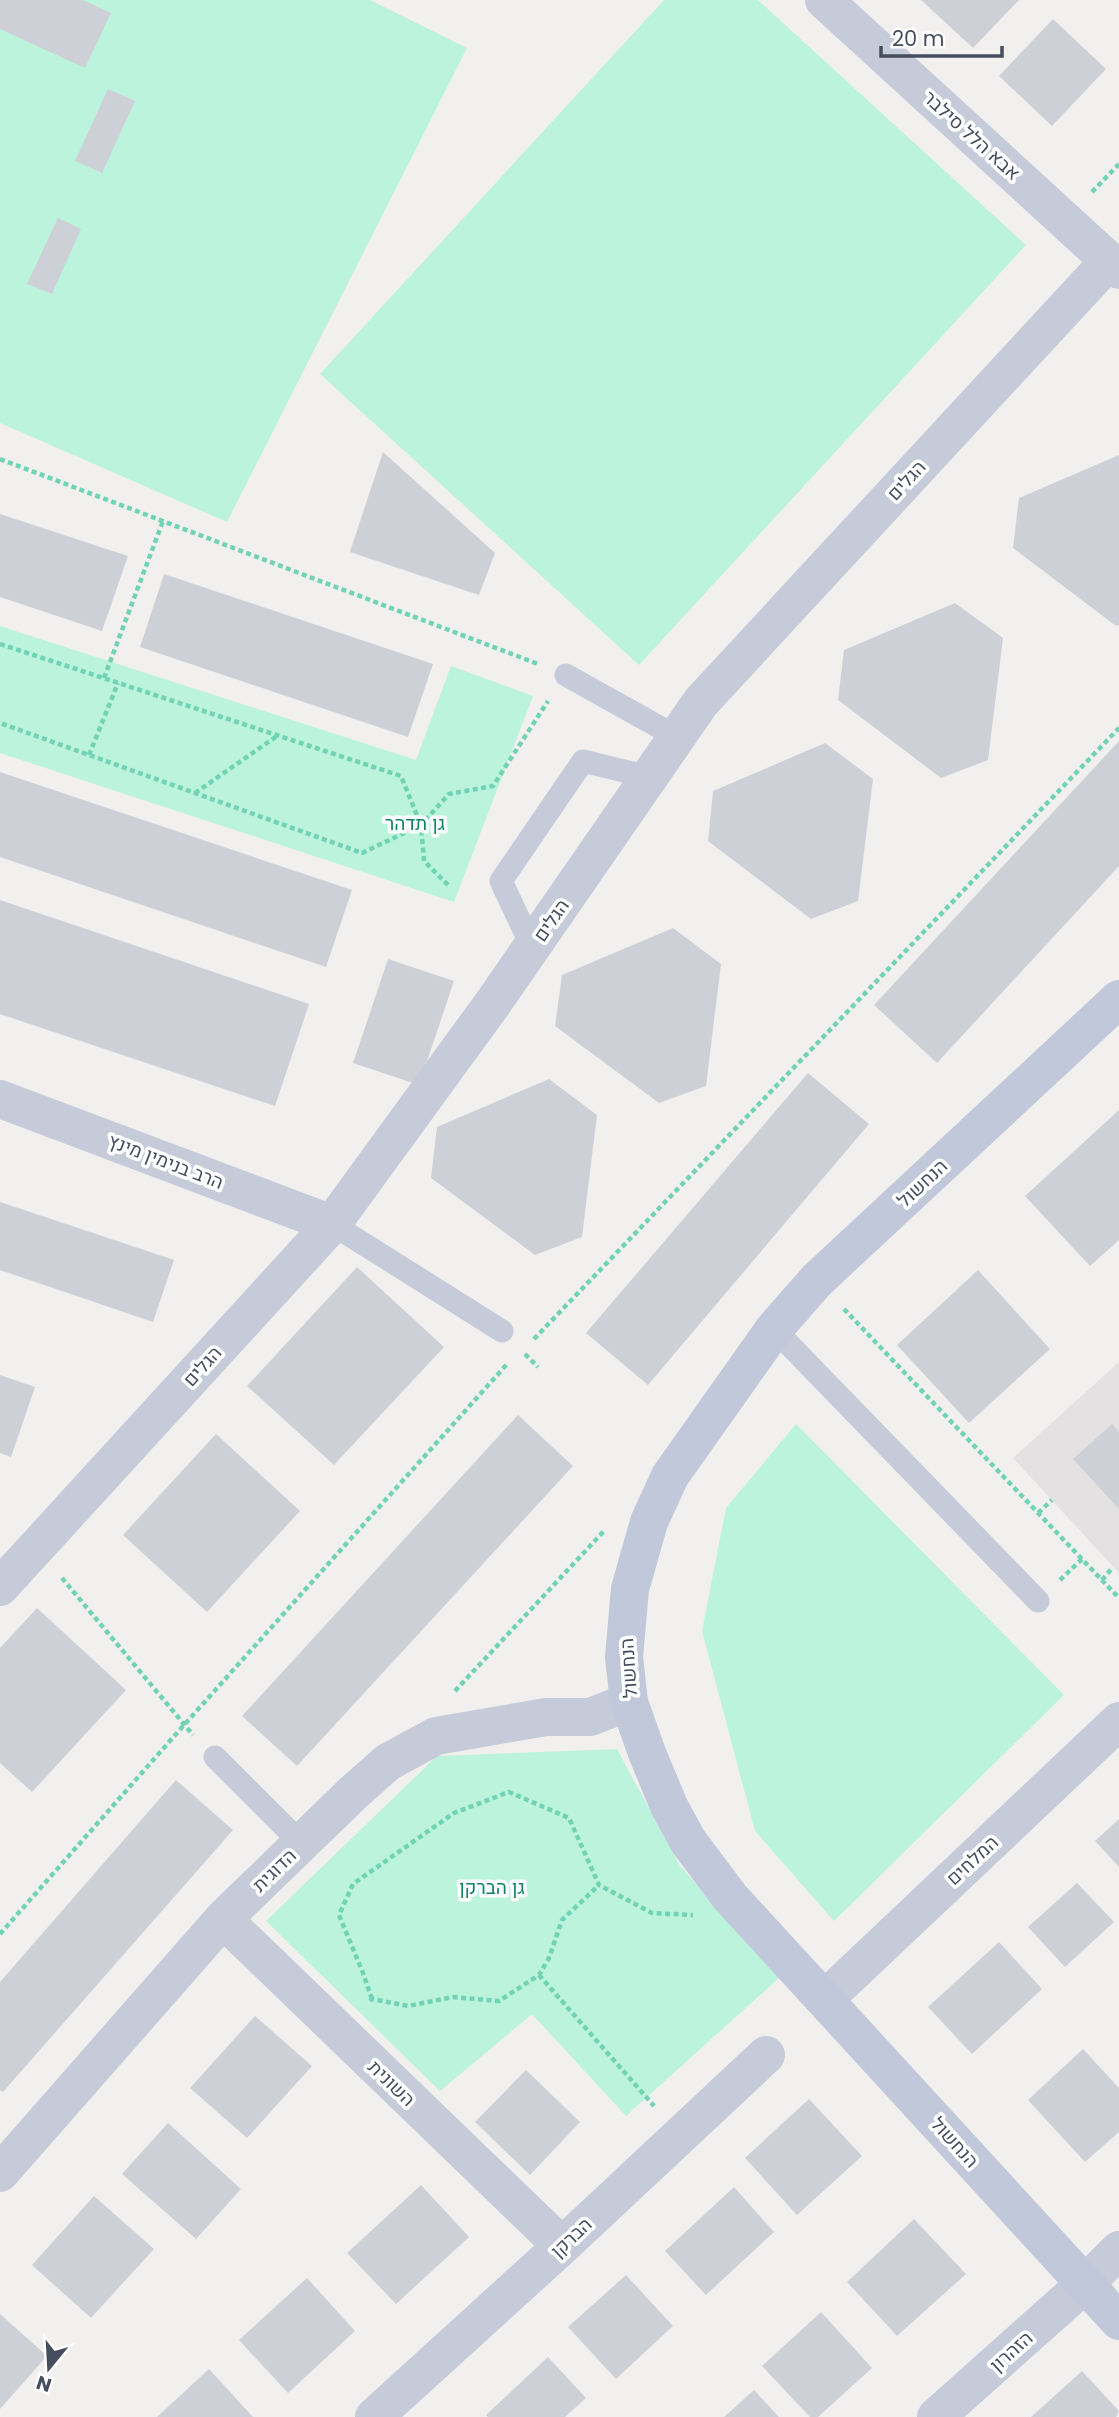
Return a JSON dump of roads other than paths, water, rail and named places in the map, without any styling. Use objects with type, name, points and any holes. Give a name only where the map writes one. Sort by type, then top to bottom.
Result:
[{"type":"street","name":"אבא הלל סילבר","points":[[824,0],[1114,266]]},
{"type":"street","name":"הגלים","points":[[0,1587],[332,1224],[493,1003],[701,702],[1114,266]]},
{"type":"street","name":"הנחשול","points":[[1113,1004],[817,1280],[775,1329],[670,1476],[649,1522],[631,1589],[624,1657],[629,1702],[664,1795],[688,1842],[730,1897],[1119,2321]]},
{"type":"street","name":"הרב בנימין מינץ","points":[[0,1099],[332,1224]]},
{"type":"street","name":"הדוגית","points":[[0,2173],[223,1919],[388,1762],[436,1736],[546,1717],[590,1717],[629,1702]]},
{"type":"street","name":"המלחים","points":[[825,1999],[1119,1721]]},
{"type":"street","name":"השונית","points":[[223,1919],[562,2246]]},
{"type":"street","name":"הברקן","points":[[373,2417],[562,2246],[766,2055]]},
{"type":"street","name":"הזהרון","points":[[936,2417],[1085,2284],[1119,2250]]},
{"type":"lane","points":[[566,675],[677,737]]},
{"type":"lane","points":[[532,947],[501,881],[583,761],[649,777]]},
{"type":"lane","points":[[332,1224],[502,1331]]},
{"type":"lane","points":[[775,1329],[1038,1601]]},
{"type":"lane","points":[[215,1757],[301,1843]]},
{"type":"park label","name":"גן תדהר","points":[[415,823]]},
{"type":"park label","name":"גן הברקן","points":[[492,1887]]}]
